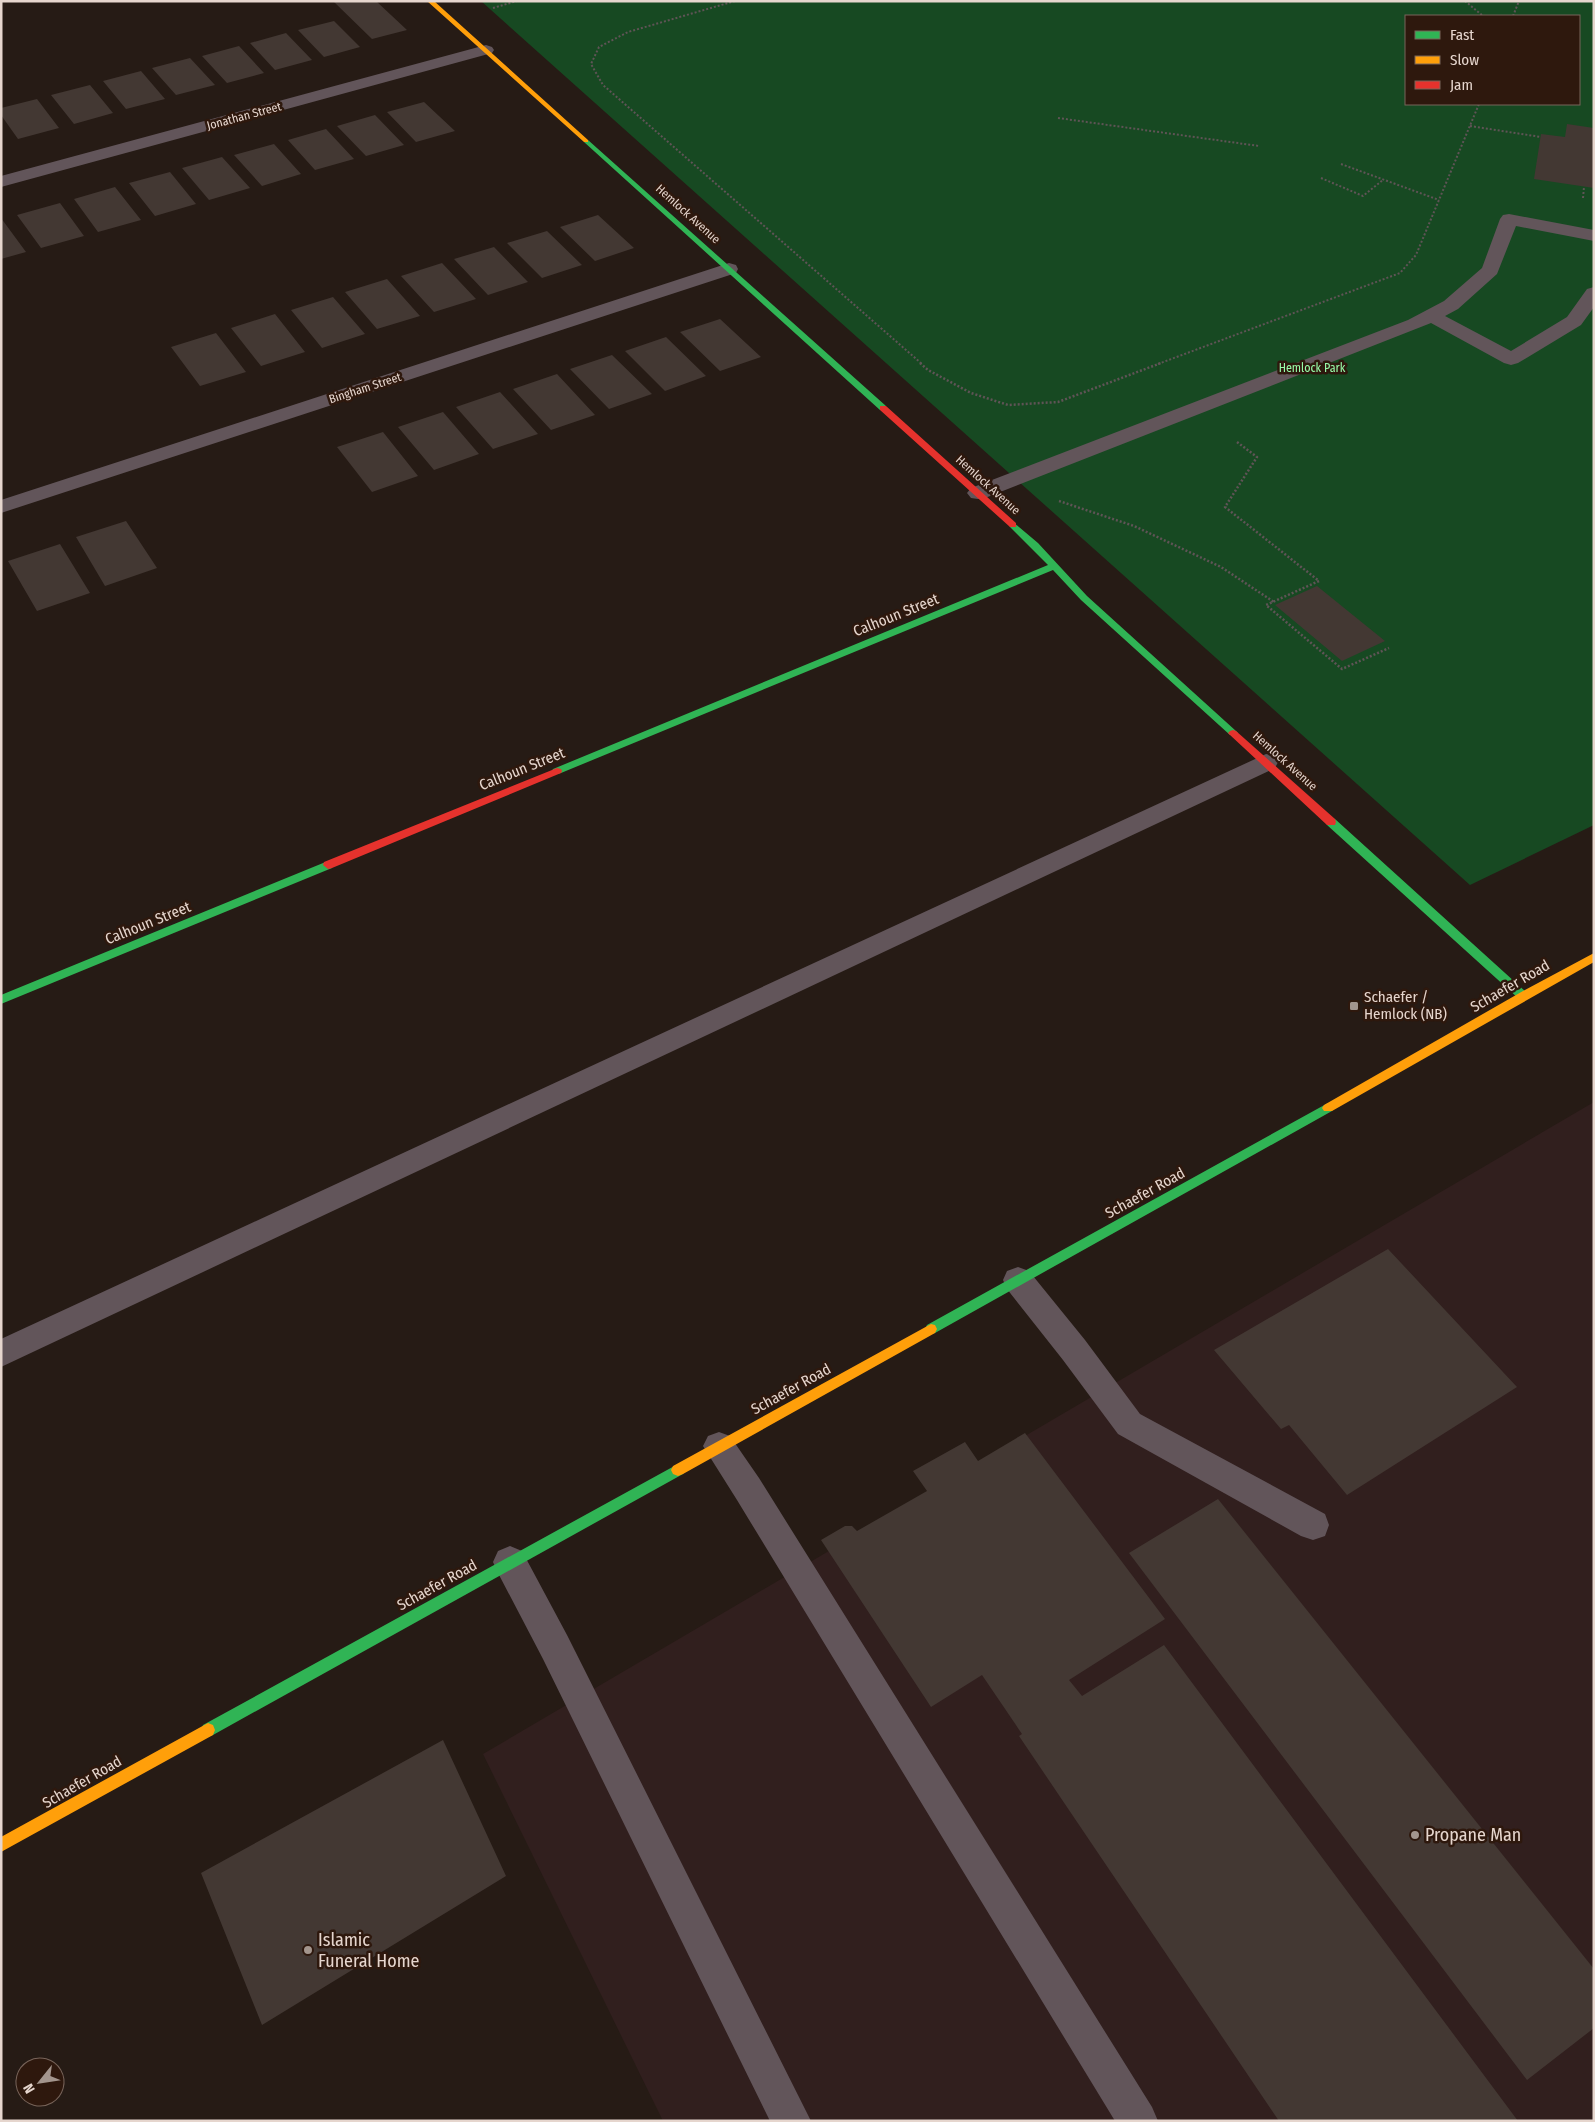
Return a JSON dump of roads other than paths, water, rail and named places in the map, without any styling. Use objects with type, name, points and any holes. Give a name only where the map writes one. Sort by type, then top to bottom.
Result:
[{"type":"street","name":"Hemlock Avenue","points":[[430,1],[1035,545],[1084,598],[1522,995]]},
{"type":"street","name":"Jonathan Street","points":[[1,182],[486,50]]},
{"type":"street","points":[[978,494],[1397,331],[1431,316],[1451,305],[1490,270],[1508,219],[1594,236]]},
{"type":"street","name":"Bingham Street","points":[[1,507],[729,270]]},
{"type":"street","points":[[1431,316],[1511,359],[1574,321],[1594,293]]},
{"type":"street","name":"Calhoun Street","points":[[1,1000],[1054,566]]},
{"type":"street","points":[[1,1354],[1266,762]]},
{"type":"street","name":"Schaefer Road","points":[[1,1845],[1386,1077],[1522,995],[1594,957]]},
{"type":"street","points":[[1018,1280],[1074,1350],[1129,1424],[1313,1525]]},
{"type":"street","points":[[719,1446],[748,1489],[1138,2121]]},
{"type":"street","points":[[510,1562],[555,1647],[791,2121]]},
{"type":"place","name":"Schaefer / Hemlock (NB)","points":[[1354,1006]]},
{"type":"place","name":"Propane Man","points":[[1415,1835]]},
{"type":"place","name":"Islamic Funeral Home","points":[[308,1950]]},
{"type":"park label","name":"Hemlock Park","points":[[1312,368]]}]
